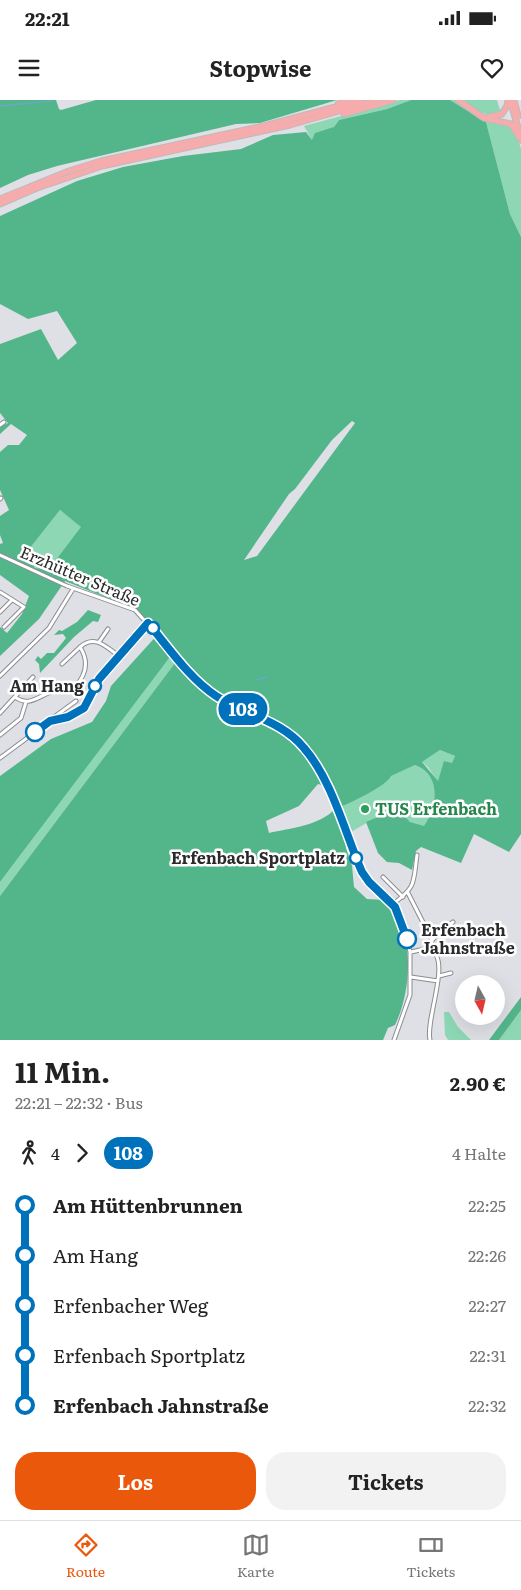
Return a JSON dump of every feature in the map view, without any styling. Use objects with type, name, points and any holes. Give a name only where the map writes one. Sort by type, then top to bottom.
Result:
[{"type":"highway","points":[[322,111],[348,100]]},
{"type":"highway","points":[[0,199],[101,161],[322,111],[361,100]]},
{"type":"highway","points":[[314,119],[378,100]]},
{"type":"highway","points":[[0,204],[33,187],[133,158],[354,112],[392,100]]},
{"type":"highway","points":[[458,100],[484,118],[512,124],[521,139]]},
{"type":"highway","points":[[462,100],[480,114],[494,117],[506,110],[511,100]]},
{"type":"highway","points":[[511,100],[521,139]]},
{"type":"highway","points":[[511,100],[521,126]]},
{"type":"street","points":[[0,425],[4,422]]},
{"type":"street","name":"Erzhütter Straße","points":[[0,555],[73,589],[133,609],[148,623],[206,689],[232,704],[273,723],[296,739],[318,768],[364,876],[393,904]]},
{"type":"street","points":[[0,676],[49,628],[73,589]]},
{"type":"street","points":[[0,592],[24,607],[4,627]]},
{"type":"street","points":[[0,612],[12,600]]},
{"type":"street","points":[[50,721],[68,717],[84,708],[99,679],[148,623]]},
{"type":"street","points":[[99,642],[108,629]]},
{"type":"street","points":[[62,664],[80,646],[88,641],[99,642],[119,656]]},
{"type":"street","points":[[75,687],[87,663],[80,646]]},
{"type":"street","points":[[0,713],[33,677]]},
{"type":"street","points":[[14,697],[26,702],[51,692]]},
{"type":"street","points":[[0,758],[76,701]]},
{"type":"street","points":[[0,735],[21,718],[26,702]]},
{"type":"street","points":[[394,1040],[409,1001],[410,952],[404,927],[393,904],[408,893],[415,880],[417,855]]},
{"type":"street","points":[[383,877],[403,897]]},
{"type":"street","points":[[408,893],[432,940]]},
{"type":"street","points":[[429,948],[432,940],[453,922]]},
{"type":"street","points":[[410,952],[429,948]]},
{"type":"street","points":[[429,948],[438,957],[439,978],[429,1027],[430,1040]]},
{"type":"street","points":[[410,977],[439,978],[451,973]]},
{"type":"green space","points":[[0,100],[56,100],[61,110],[96,100],[337,100],[260,123],[236,124],[57,166],[28,175],[0,188]]},
{"type":"green space","points":[[400,100],[411,100],[387,109],[339,120],[334,127],[312,140],[304,126]]},
{"type":"green space","points":[[411,100],[450,100],[486,122],[510,214],[521,237],[521,834],[509,852],[474,834],[461,863],[421,847],[416,851],[412,870],[399,863],[387,862],[378,853],[366,822],[398,808],[410,822],[424,826],[434,801],[433,784],[430,776],[415,765],[391,776],[375,790],[336,809],[345,835],[346,848],[352,866],[354,887],[367,899],[385,900],[395,912],[402,927],[406,943],[408,960],[405,995],[395,1025],[388,1028],[383,1040],[0,1040],[0,896],[178,659],[173,653],[0,882],[0,776],[51,739],[92,722],[106,701],[111,686],[159,633],[135,609],[65,581],[39,619],[0,656],[0,627],[7,633],[22,614],[29,596],[0,575],[0,544],[3,543],[0,535],[0,516],[9,510],[0,490],[0,452],[8,445],[19,445],[27,435],[11,424],[0,434],[0,427],[8,423],[0,413],[0,344],[41,329],[58,360],[77,343],[57,311],[28,319],[0,304],[0,216],[77,181],[123,167],[183,156],[241,149],[273,135],[306,132],[312,140],[315,133],[334,127],[339,120],[387,109]],"holes":[[[352,421],[355,423],[257,556],[244,560],[289,494],[295,489],[332,440]],[[60,510],[81,527],[49,569],[34,568],[36,560],[26,553]],[[440,750],[455,756],[452,763],[444,761],[438,781],[422,762]],[[318,784],[322,785],[335,809],[313,823],[269,833],[266,821],[299,806]]]},
{"type":"green space","points":[[450,100],[456,100],[479,116],[511,125],[517,135],[521,149],[521,237],[510,214],[486,122]]},
{"type":"green space","points":[[463,100],[497,100],[500,110],[507,100],[503,110],[492,116],[480,112]]},
{"type":"green space","points":[[60,510],[82,527],[49,569],[34,568],[26,553]]},
{"type":"green space","points":[[88,610],[101,615],[98,622],[93,621],[74,637],[40,673],[39,664],[35,660],[38,656],[41,659],[47,653],[54,653],[66,638],[63,634],[54,635],[59,630],[62,631],[77,622]]},
{"type":"green space","points":[[173,653],[178,659],[0,896],[0,882]]},
{"type":"green space","points":[[440,750],[455,756],[452,764],[445,761],[438,782],[428,767],[422,762]]},
{"type":"green space","points":[[415,765],[430,776],[433,784],[434,801],[424,827],[410,822],[400,809],[387,811],[346,835],[336,809],[374,790],[382,785],[390,776]]},
{"type":"green space","points":[[521,997],[521,1010],[499,1040],[489,1040],[500,1025],[505,1025],[505,1018]]},
{"type":"green space","points":[[521,1010],[521,1040],[499,1040]]},
{"type":"green space","points":[[444,1012],[449,1012],[455,1025],[471,1040],[448,1040],[445,1035]]},
{"type":"waterway","points":[[0,106],[52,101]]},
{"type":"waterway","points":[[256,680],[267,677]]},
{"type":"bus line","name":"108","points":[[35,732],[50,721],[76,714],[84,708],[99,679],[148,623],[206,689],[219,698],[278,726],[288,732],[306,749],[322,774],[362,872],[369,882],[395,907],[407,939]]},
{"type":"place","name":"Am Hang","points":[[95,686]]},
{"type":"place","name":"TUS Erfenbach","points":[[365,809]]},
{"type":"place","name":"Erfenbach Sportplatz","points":[[356,858]]},
{"type":"place","name":"Erfenbach Jahnstraße","points":[[407,939]]}]
